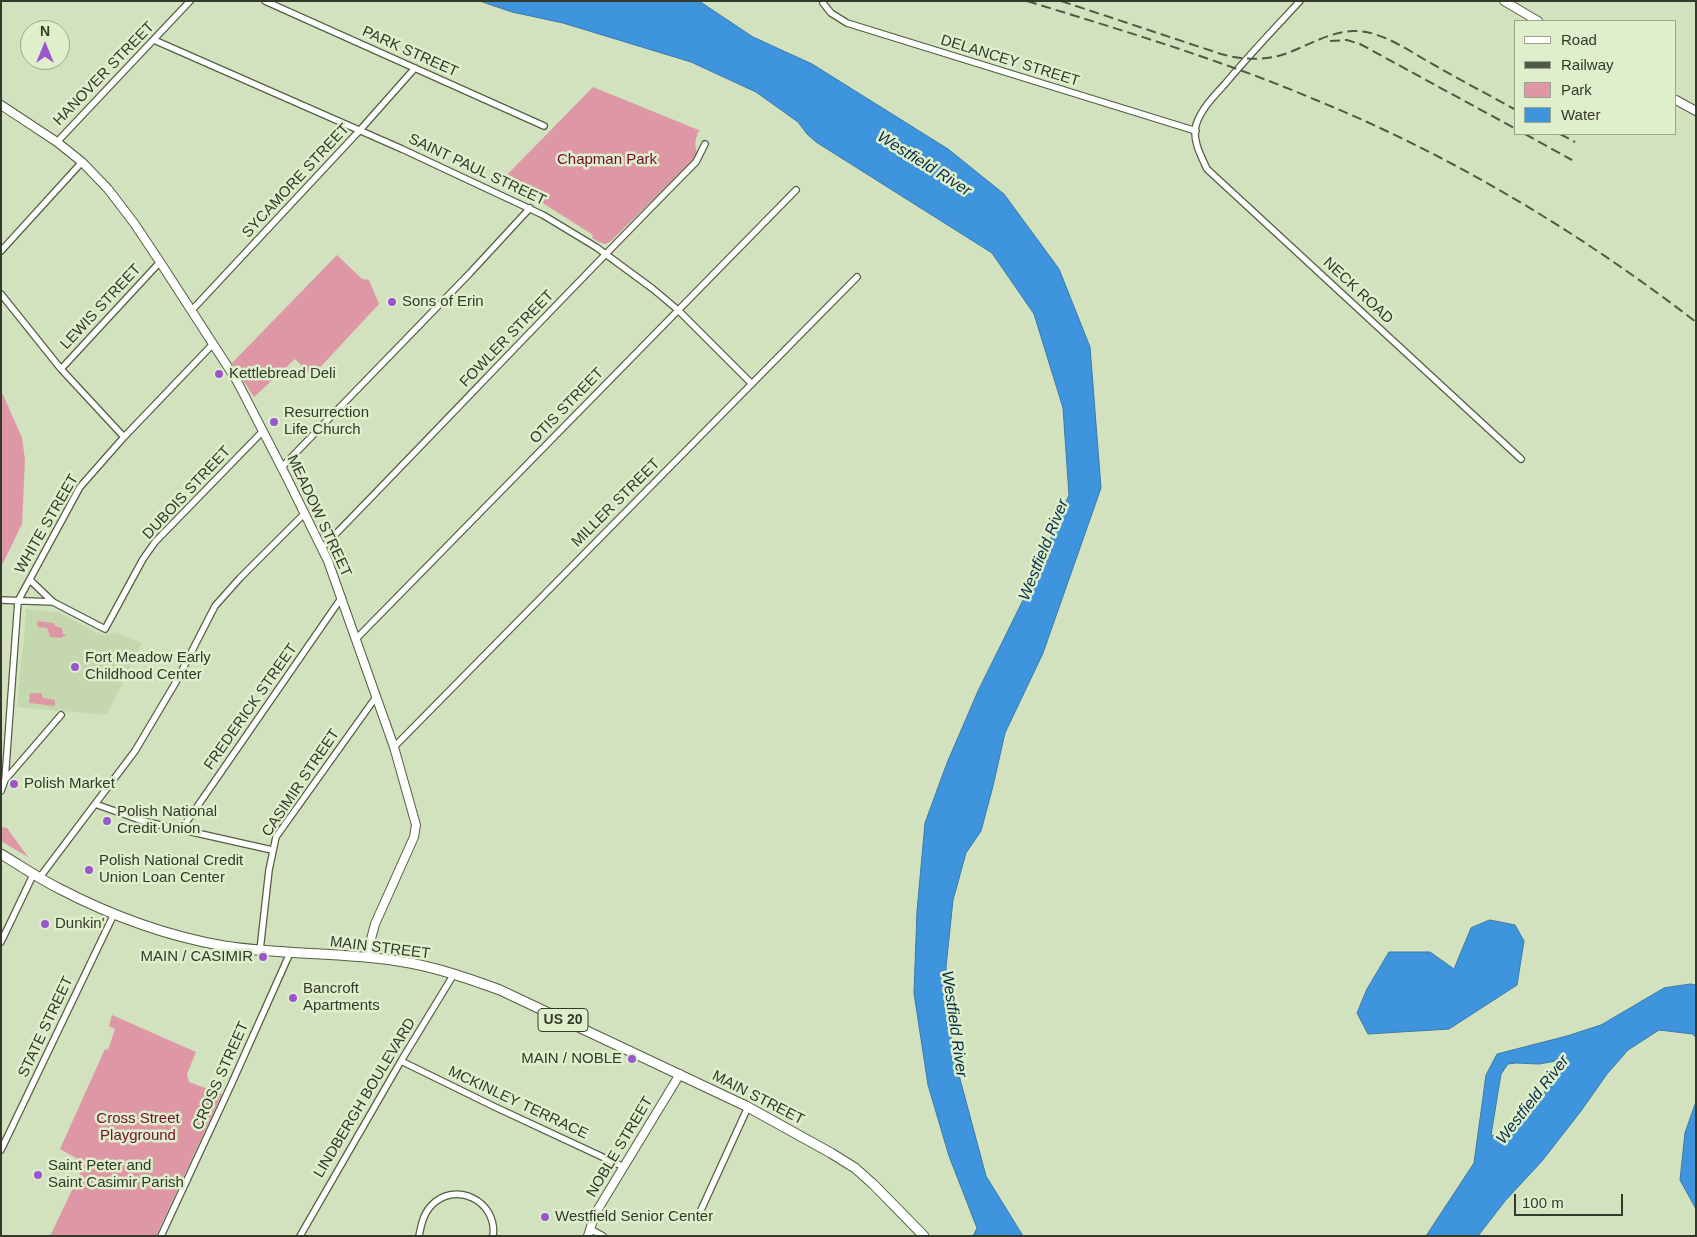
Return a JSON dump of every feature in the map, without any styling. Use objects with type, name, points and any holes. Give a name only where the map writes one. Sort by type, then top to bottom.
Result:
[{"type":"main road","name":"MAIN STREET","points":[[1,854],[69,894],[151,928],[224,946],[409,962],[454,974],[500,990],[748,1107],[815,1143],[855,1168],[880,1190],[924,1236]]},
{"type":"street","name":"HANOVER STREET","points":[[56,142],[190,1]]},
{"type":"street","name":"PARK STREET","points":[[265,1],[544,126]]},
{"type":"street","points":[[1196,132],[1196,125],[1216,94],[1300,1]]},
{"type":"street","points":[[1504,1],[1536,20]]},
{"type":"street","name":"DELANCEY STREET","points":[[823,3],[831,13],[847,23],[1196,132]]},
{"type":"street","name":"SAINT PAUL STREET","points":[[154,40],[360,130],[530,208],[574,233],[640,278],[678,310],[752,384]]},
{"type":"street","name":"SYCAMORE STREET","points":[[192,310],[360,130],[415,68]]},
{"type":"street","points":[[1677,101],[1696,111]]},
{"type":"street","name":"MEADOW STREET","points":[[1,105],[82,162],[108,189],[134,223],[237,381],[322,548],[342,597],[394,747],[416,820],[414,837],[382,907],[371,939],[369,958]]},
{"type":"street","name":"NECK ROAD","points":[[1196,132],[1198,152],[1207,169],[1521,459]]},
{"type":"street","name":"FOWLER STREET","points":[[322,548],[538,326],[605,253],[696,162],[705,144]]},
{"type":"street","points":[[1,251],[82,162]]},
{"type":"street","name":"OTIS STREET","points":[[356,639],[796,190]]},
{"type":"street","points":[[282,467],[530,208]]},
{"type":"street","name":"LEWIS STREET","points":[[61,369],[160,262]]},
{"type":"street","name":"MILLER STREET","points":[[394,747],[857,277]]},
{"type":"street","points":[[1,294],[61,369],[124,436]]},
{"type":"street","name":"WHITE STREET","points":[[1,792],[5,780],[18,601],[80,487],[124,436],[213,344]]},
{"type":"street","name":"DUBOIS STREET","points":[[53,602],[105,629],[143,559],[155,542],[263,431]]},
{"type":"street","points":[[1,942],[37,875],[95,804],[140,743],[176,682],[215,606],[240,578],[305,513]]},
{"type":"street","points":[[30,580],[53,602]]},
{"type":"street","name":"FREDERICK STREET","points":[[182,830],[342,597]]},
{"type":"street","points":[[1,600],[53,602]]},
{"type":"street","name":"CASIMIR STREET","points":[[260,950],[272,850],[276,837],[376,697]]},
{"type":"street","points":[[5,780],[61,715]]},
{"type":"street","points":[[95,804],[133,818],[272,850]]},
{"type":"street","name":"STATE STREET","points":[[1,1150],[114,914]]},
{"type":"street","name":"CROSS STREET","points":[[161,1236],[232,1085],[290,953]]},
{"type":"street","name":"LINDBERGH BOULEVARD","points":[[300,1236],[401,1061],[454,974]]},
{"type":"street","name":"MCKINLEY TERRACE","points":[[401,1061],[624,1167]]},
{"type":"street","name":"NOBLE STREET","points":[[589,1232],[595,1214],[680,1074]]},
{"type":"street","points":[[701,1210],[748,1107]]},
{"type":"street","points":[[419,1236],[425,1215],[432,1205],[441,1198],[458,1194],[475,1198],[484,1205],[493,1220],[493,1236]]},
{"type":"street","points":[[589,1232],[603,1236]]},
{"type":"shaded area","name":"Fort Meadow Early Childhood Center","points":[[26,609],[60,613],[97,633],[103,635],[116,632],[142,643],[107,715],[17,707]]},
{"type":"green space","name":"Chapman Park","points":[[593,87],[701,131],[698,132],[696,141],[698,155],[610,242],[605,244],[592,238],[593,235],[541,202],[498,184]]},
{"type":"green space","points":[[337,255],[362,279],[369,280],[379,304],[312,376],[295,359],[254,397],[232,363]]},
{"type":"green space","points":[[1,390],[22,438],[25,460],[22,524],[1,567]]},
{"type":"green space","points":[[37,621],[54,623],[55,626],[62,628],[63,634],[67,635],[61,638],[50,637],[47,628],[38,627]]},
{"type":"green space","points":[[30,693],[41,693],[43,698],[55,700],[55,706],[29,703]]},
{"type":"green space","points":[[1,827],[7,828],[28,857],[1,841]]},
{"type":"green space","name":"Cross Street Playground","points":[[112,1015],[196,1052],[187,1074],[189,1082],[222,1094],[156,1236],[50,1236],[85,1163],[60,1149],[105,1049],[108,1050],[115,1029],[109,1026]]},
{"type":"water","name":"Westfield River","points":[[480,1],[699,1],[753,37],[812,64],[948,149],[1004,194],[1059,269],[1090,347],[1101,488],[1043,653],[1005,733],[981,831],[966,853],[953,900],[946,967],[952,1049],[986,1176],[1023,1236],[973,1236],[977,1228],[949,1156],[928,1085],[914,993],[917,911],[925,823],[947,763],[978,691],[1033,580],[1069,495],[1063,408],[1034,314],[992,253],[816,142],[798,122],[756,92],[691,62],[563,23],[512,12]]},
{"type":"water","points":[[1490,920],[1515,925],[1524,941],[1517,985],[1449,1029],[1368,1034],[1357,1013],[1367,989],[1389,952],[1430,952],[1454,969],[1471,928]]},
{"type":"water","points":[[1696,985],[1696,1038],[1693,1034],[1659,1030],[1628,1050],[1607,1074],[1542,1161],[1505,1201],[1478,1236],[1426,1236],[1474,1163],[1486,1075],[1497,1054],[1601,1025],[1664,988]],"holes":[[[1557,1061],[1563,1064],[1543,1094],[1501,1137],[1491,1135],[1501,1074],[1508,1064],[1539,1064]]]},
{"type":"water","points":[[1696,1102],[1696,1209],[1680,1180],[1685,1133]]},
{"type":"railway","points":[[1027,1],[1245,72],[1281,85],[1367,122],[1466,171],[1514,198],[1607,257],[1696,322]]},
{"type":"railway","points":[[1061,1],[1221,54],[1249,59],[1268,58],[1286,54],[1338,33],[1353,31],[1375,34],[1396,43],[1514,109]]},
{"type":"railway","points":[[1330,41],[1347,40],[1360,44],[1514,128]]},
{"type":"railway","points":[[1527,135],[1572,160]]},
{"type":"railway","points":[[1562,135],[1575,142]]},
{"type":"place","name":"Sons of Erin","points":[[392,302]]},
{"type":"place","name":"Kettlebread Deli","points":[[219,374]]},
{"type":"place","name":"Resurrection Life Church","points":[[274,422]]},
{"type":"place","name":"Fort Meadow Early Childhood Center","points":[[75,667]]},
{"type":"place","name":"Polish Market","points":[[14,784]]},
{"type":"place","name":"Polish National Credit Union","points":[[107,821]]},
{"type":"place","name":"Polish National Credit Union Loan Center","points":[[89,870]]},
{"type":"place","name":"Dunkin'","points":[[45,924]]},
{"type":"place","name":"MAIN / CASIMIR","points":[[263,957]]},
{"type":"place","name":"Bancroft Apartments","points":[[293,998]]},
{"type":"place","name":"MAIN / NOBLE","points":[[632,1059]]},
{"type":"place","name":"Saint Peter and Saint Casimir Parish","points":[[38,1175]]},
{"type":"place","name":"Westfield Senior Center","points":[[545,1217]]}]
